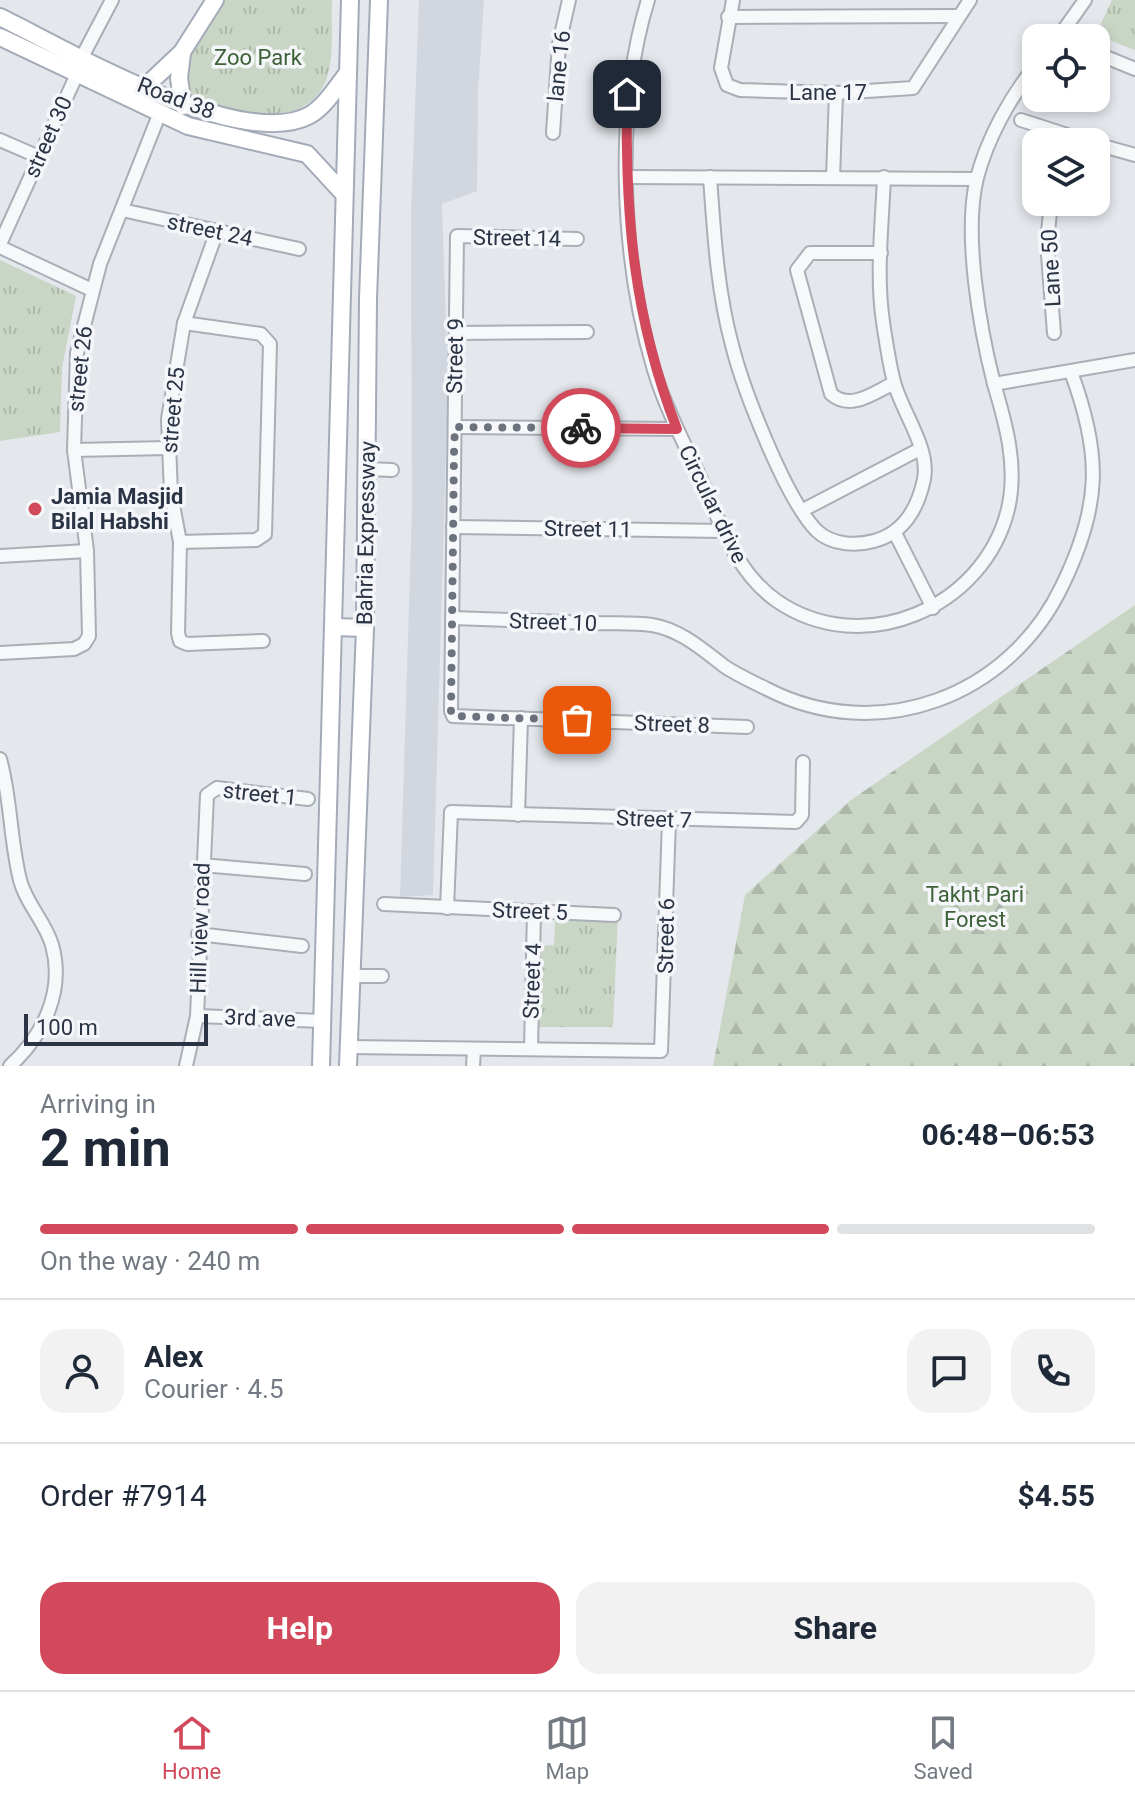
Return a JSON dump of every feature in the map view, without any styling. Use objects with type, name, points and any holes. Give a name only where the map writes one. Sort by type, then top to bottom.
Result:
[{"type":"main road","points":[[145,87],[182,52],[215,0]]},
{"type":"main road","name":"Bahria Expressway","points":[[321,1066],[350,0]]},
{"type":"main road","name":"Bahria Expressway","points":[[348,1066],[365,628],[368,299],[379,0]]},
{"type":"main road","name":"Road 38","points":[[0,17],[183,106],[259,123],[300,119],[321,106],[347,74]]},
{"type":"main road","name":"Road 38","points":[[0,37],[159,115],[218,135],[298,150],[317,162],[343,193]]},
{"type":"main road","points":[[182,52],[179,78],[183,106]]},
{"type":"main road","points":[[333,627],[365,628]]},
{"type":"street","points":[[82,57],[112,0]]},
{"type":"street","name":"lane 16","points":[[553,133],[559,44],[569,0]]},
{"type":"street","name":"Circular drive","points":[[648,0],[627,94],[626,177],[641,314],[654,370],[723,531],[751,580],[779,603],[818,619],[851,625],[895,622],[933,608],[973,575],[992,546],[1008,509],[1012,470],[1008,431],[984,346],[975,278],[976,179]]},
{"type":"street","name":"Lane 17","points":[[733,0],[721,68],[727,85],[740,90],[836,93],[913,88],[970,0]]},
{"type":"street","points":[[1069,24],[1085,0]]},
{"type":"street","points":[[728,17],[958,16]]},
{"type":"street","points":[[1110,59],[1135,69]]},
{"type":"street","name":"street 30","points":[[0,246],[77,74]]},
{"type":"street","points":[[626,177],[976,179],[1009,102],[1022,84]]},
{"type":"street","points":[[833,178],[836,93]]},
{"type":"street","name":"street 26","points":[[0,653],[74,649],[84,644],[89,636],[87,551],[74,450],[77,353],[92,290],[159,115]]},
{"type":"street","points":[[1021,120],[1041,128]]},
{"type":"street","points":[[0,140],[39,157]]},
{"type":"street","points":[[1110,148],[1135,155]]},
{"type":"street","points":[[710,177],[715,249],[732,345],[767,438],[803,510],[818,532],[836,542],[865,543],[895,533],[912,515],[925,475],[920,449],[894,383],[883,319],[881,253],[884,177]]},
{"type":"street","name":"street 24","points":[[122,210],[299,249]]},
{"type":"street","name":"Lane 50","points":[[1050,216],[1047,242],[1054,333]]},
{"type":"street","name":"street 25","points":[[217,231],[184,323],[168,419],[171,494],[180,542],[180,641],[187,644],[263,641]]},
{"type":"street","name":"Street 14","points":[[457,236],[577,239]]},
{"type":"street","name":"Street 9","points":[[453,716],[457,236]]},
{"type":"street","points":[[0,246],[92,290]]},
{"type":"street","points":[[881,253],[810,253],[797,270],[831,394],[852,403],[894,383]]},
{"type":"street","points":[[180,542],[263,538],[269,341],[261,334],[184,323]]},
{"type":"street","points":[[456,333],[587,332]]},
{"type":"street","points":[[994,384],[1135,360]]},
{"type":"street","name":"Street 10","points":[[452,618],[653,625],[699,644],[726,667],[770,691],[811,706],[855,714],[892,713],[925,707],[966,690],[1004,664],[1031,636],[1056,599],[1085,537],[1092,504],[1094,467],[1084,411],[1071,372]]},
{"type":"street","points":[[455,427],[677,429]]},
{"type":"street","points":[[74,450],[168,448]]},
{"type":"street","points":[[803,510],[920,449]]},
{"type":"street","points":[[366,469],[392,470]]},
{"type":"street","name":"Street 11","points":[[453,527],[723,531]]},
{"type":"street","points":[[895,533],[933,608]]},
{"type":"street","points":[[0,556],[87,551]]},
{"type":"street","name":"Street 8","points":[[453,716],[747,727]]},
{"type":"street","points":[[518,815],[521,718]]},
{"type":"street","points":[[0,759],[20,880],[27,900],[52,946],[56,977],[52,1003],[42,1028],[10,1066]]},
{"type":"street","name":"Street 7","points":[[447,908],[449,814],[801,821],[803,762]]},
{"type":"street","name":"street 1","points":[[211,790],[308,799]]},
{"type":"street","name":"Hill view road","points":[[186,1066],[197,1016],[202,865],[207,795],[211,790]]},
{"type":"street","name":"Street 6","points":[[531,1049],[661,1051],[669,820]]},
{"type":"street","points":[[202,865],[305,874]]},
{"type":"street","name":"Street 5","points":[[384,904],[614,915]]},
{"type":"street","name":"Street 4","points":[[531,1049],[534,912]]},
{"type":"street","points":[[198,934],[302,946]]},
{"type":"street","points":[[351,976],[382,976]]},
{"type":"street","name":"3rd ave","points":[[197,1016],[322,1021]]},
{"type":"street","points":[[348,1047],[531,1049]]},
{"type":"street","points":[[473,1066],[474,1049]]},
{"type":"shaded area","points":[[419,0],[484,0],[478,92],[477,191],[442,204],[448,382],[433,895],[400,897],[412,509],[411,215]]},
{"type":"green space","name":"Zoo Park","points":[[221,0],[332,0],[330,65],[319,93],[306,105],[289,112],[270,114],[250,113],[193,100],[185,74],[187,61],[198,36]]},
{"type":"green space","points":[[1112,0],[1135,0],[1135,50],[1110,40],[1110,24],[1101,24]]},
{"type":"green space","points":[[0,260],[76,296],[62,368],[60,432],[0,441]]},
{"type":"green space","name":"Takht Pari Forest","points":[[1135,605],[1135,1066],[713,1066],[745,895],[851,800]]},
{"type":"green space","points":[[618,916],[613,1027],[535,1027],[538,946],[554,945],[555,918]]},
{"type":"way so far","points":[[577,720],[453,716],[454,452],[455,427],[581,428]]},
{"type":"place","name":"Jamia Masjid Bilal Habshi","points":[[35,509]]},
{"type":"route","points":[[581,428],[677,429],[654,370],[641,314],[626,177],[627,94]]}]
